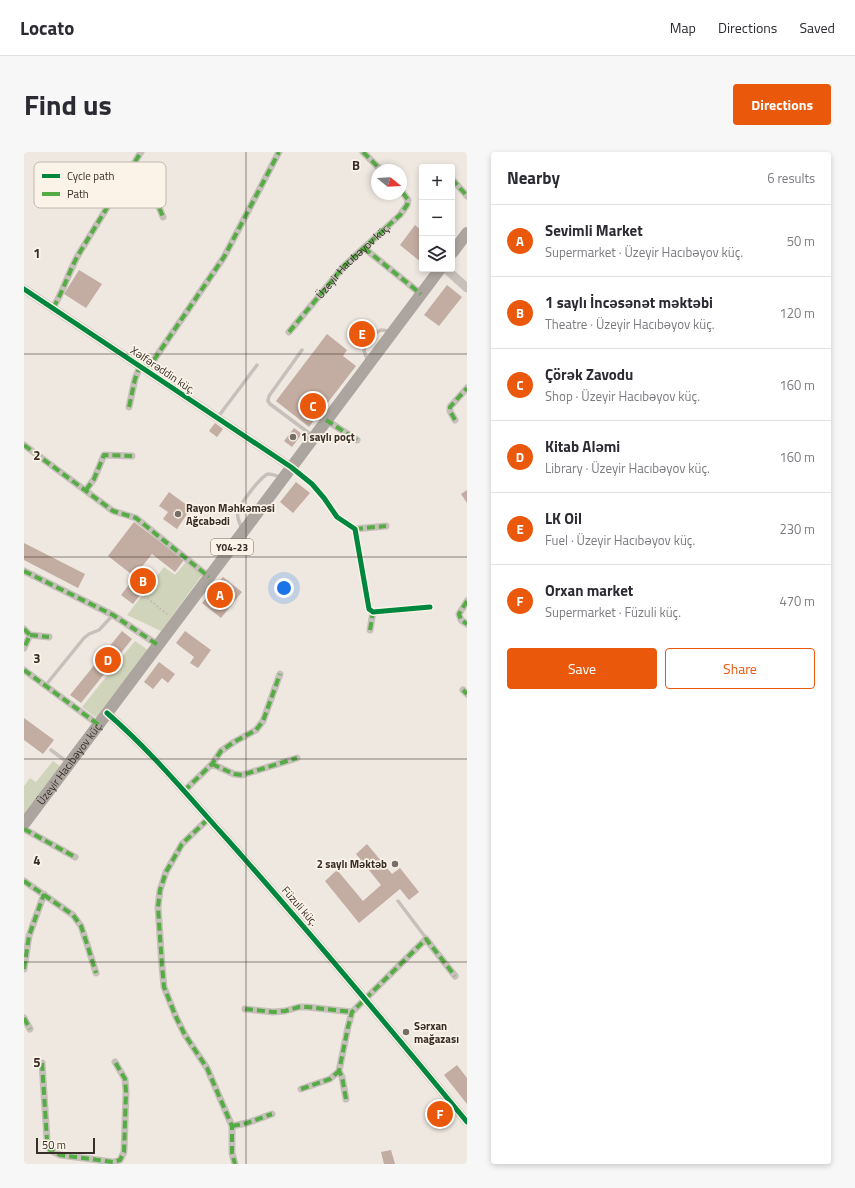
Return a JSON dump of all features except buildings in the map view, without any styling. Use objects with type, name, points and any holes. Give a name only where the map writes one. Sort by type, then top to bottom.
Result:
[{"type":"main road","points":[[455,249],[467,233]]},
{"type":"main road","name":"Üzeyir Hacıbəyov küç.","points":[[24,824],[438,272]]},
{"type":"street","points":[[135,162],[141,152]]},
{"type":"street","name":"Xəlfərəddin küç.","points":[[144,368],[224,257],[279,152]]},
{"type":"street","points":[[363,152],[375,164]]},
{"type":"street","points":[[455,182],[467,196]]},
{"type":"street","name":"Üzeyir Hacıbəyov küç.","points":[[289,332],[345,265],[400,214],[407,206],[407,198]]},
{"type":"street","points":[[53,308],[62,291],[72,265],[107,208]]},
{"type":"street","points":[[159,208],[163,217]]},
{"type":"street","points":[[364,248],[421,294]]},
{"type":"street","points":[[449,272],[467,288]]},
{"type":"street","name":"Xəlfərəddin küç.","points":[[24,289],[291,467]]},
{"type":"street","points":[[129,407],[135,379],[144,368]]},
{"type":"street","points":[[455,420],[450,412],[450,407],[467,388]]},
{"type":"street","points":[[326,420],[357,440]]},
{"type":"street","points":[[24,445],[113,511],[136,518],[209,577]]},
{"type":"street","points":[[86,490],[91,484],[104,455],[132,456]]},
{"type":"street","points":[[291,467],[312,484],[337,517],[355,529],[386,526]]},
{"type":"street","points":[[355,529],[369,609],[373,612],[430,607]]},
{"type":"street","points":[[24,571],[113,615],[158,645]]},
{"type":"street","points":[[467,601],[459,614],[461,620],[467,624]]},
{"type":"street","points":[[370,630],[373,612]]},
{"type":"street","points":[[24,629],[30,635],[49,637]]},
{"type":"street","points":[[24,648],[30,635]]},
{"type":"street","points":[[24,670],[99,725]]},
{"type":"street","points":[[184,791],[212,764],[221,751],[256,730],[262,721],[280,674]]},
{"type":"street","name":"Füzuli küç.","points":[[107,713],[129,733],[184,791],[292,911],[467,1122]]},
{"type":"street","points":[[212,764],[234,774],[242,775],[297,758]]},
{"type":"street","points":[[208,818],[182,844],[166,872],[160,890],[158,907],[162,966],[164,987],[176,1017],[185,1035],[207,1068],[232,1126],[232,1153],[235,1164]]},
{"type":"street","points":[[24,829],[75,857]]},
{"type":"street","points":[[24,881],[73,915],[80,926],[96,973]]},
{"type":"street","points":[[24,969],[30,936],[44,894]]},
{"type":"street","points":[[302,1089],[330,1079],[339,1072],[352,1012],[426,939],[455,976]]},
{"type":"street","points":[[245,1010],[273,1012],[307,1007],[352,1012]]},
{"type":"street","points":[[24,1018],[30,1029]]},
{"type":"street","points":[[42,1063],[47,1140],[50,1150],[60,1155],[113,1163],[120,1160],[124,1152],[126,1092],[124,1079],[115,1062]]},
{"type":"street","points":[[339,1072],[342,1077],[346,1099]]},
{"type":"street","points":[[232,1126],[248,1123],[272,1114]]},
{"type":"lane","points":[[302,350],[269,396],[268,401],[314,437]]},
{"type":"lane","points":[[218,418],[257,365]]},
{"type":"lane","points":[[243,532],[237,512],[263,476],[269,474],[284,478]]},
{"type":"lane","points":[[45,686],[84,638],[99,630],[113,615]]},
{"type":"lane","points":[[51,750],[69,764]]},
{"type":"lane","points":[[398,901],[426,939]]},
{"type":"path","points":[[141,593],[176,621]]},
{"type":"green space","points":[[186,562],[202,575],[161,631],[127,615],[164,567],[175,575]]},
{"type":"green space","points":[[135,641],[148,650],[97,718],[82,707]]},
{"type":"green space","points":[[53,761],[61,767],[24,816],[24,786],[30,778],[36,782]]},
{"type":"marked path","points":[[135,162],[141,152]]},
{"type":"marked path","points":[[147,370],[224,257],[279,152]]},
{"type":"marked path","points":[[363,152],[375,164]]},
{"type":"marked path","points":[[455,182],[467,196]]},
{"type":"marked path","points":[[289,332],[345,265],[400,215],[407,205],[407,199]]},
{"type":"marked path","points":[[53,308],[76,259],[107,208]]},
{"type":"marked path","points":[[159,208],[163,217]]},
{"type":"marked path","points":[[364,248],[421,294]]},
{"type":"marked path","points":[[129,407],[135,379],[140,366]]},
{"type":"marked path","points":[[455,420],[450,411],[450,407],[467,388]]},
{"type":"marked path","points":[[326,420],[357,440]]},
{"type":"marked path","points":[[24,445],[113,511],[136,518],[209,577]]},
{"type":"marked path","points":[[86,490],[94,479],[104,455],[132,456]]},
{"type":"marked path","points":[[355,529],[386,526]]},
{"type":"marked path","points":[[24,571],[113,615],[158,645]]},
{"type":"marked path","points":[[467,601],[459,614],[461,620],[467,624]]},
{"type":"marked path","points":[[370,630],[373,612]]},
{"type":"marked path","points":[[24,629],[30,635],[24,648]]},
{"type":"marked path","points":[[30,635],[49,637]]},
{"type":"marked path","points":[[24,670],[99,725]]},
{"type":"marked path","points":[[184,791],[212,764],[221,751],[256,730],[263,721],[280,674]]},
{"type":"marked path","points":[[463,690],[467,694]]},
{"type":"marked path","points":[[212,764],[234,774],[242,775],[297,758]]},
{"type":"marked path","points":[[208,819],[182,844],[166,872],[160,890],[158,907],[162,966],[164,987],[176,1017],[185,1035],[207,1068],[232,1126],[232,1153],[235,1164]]},
{"type":"marked path","points":[[24,829],[75,857]]},
{"type":"marked path","points":[[24,881],[73,915],[81,926],[96,973]]},
{"type":"marked path","points":[[24,969],[29,936],[44,894]]},
{"type":"marked path","points":[[346,1099],[342,1077],[339,1071],[352,1012],[426,939],[455,976]]},
{"type":"marked path","points":[[245,1009],[273,1012],[307,1007],[352,1012]]},
{"type":"marked path","points":[[24,1018],[30,1029]]},
{"type":"marked path","points":[[42,1063],[47,1140],[50,1150],[60,1155],[113,1162],[120,1160],[124,1152],[126,1092],[125,1079],[115,1062]]},
{"type":"marked path","points":[[301,1089],[330,1079],[339,1071]]},
{"type":"marked path","points":[[232,1126],[247,1123],[272,1114]]},
{"type":"cycle path","points":[[24,289],[291,467],[312,484],[337,517],[355,529],[369,609],[373,612],[430,607]]},
{"type":"cycle path","points":[[107,713],[154,758],[288,908],[467,1122]]},
{"type":"place","name":"LK Oil","points":[[362,334]]},
{"type":"place","name":"Çörək Zavodu","points":[[313,406]]},
{"type":"place","name":"1 saylı poçt","points":[[293,437]]},
{"type":"place","name":"Rayon Məhkəməsi Ağcabədi","points":[[178,514]]},
{"type":"place","name":"1 saylı İncəsənət məktəbi","points":[[143,581]]},
{"type":"place","name":"Sevimli Market","points":[[220,595]]},
{"type":"place","name":"Kitab Aləmi","points":[[108,660]]},
{"type":"place","name":"2 saylı Məktəb","points":[[395,864]]},
{"type":"place","name":"Sərxan mağazası","points":[[406,1032]]},
{"type":"place","name":"Orxan market","points":[[440,1114]]}]
